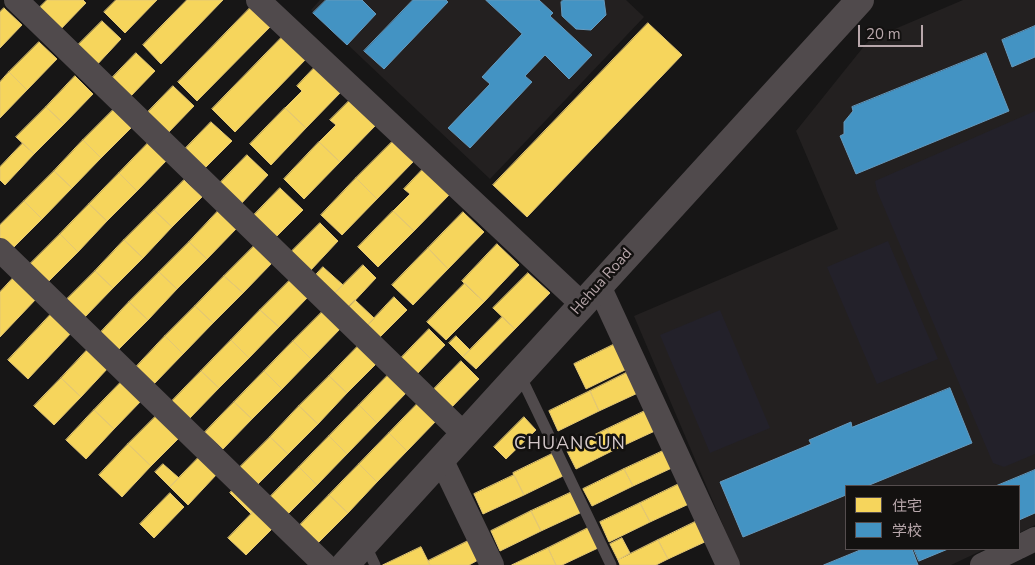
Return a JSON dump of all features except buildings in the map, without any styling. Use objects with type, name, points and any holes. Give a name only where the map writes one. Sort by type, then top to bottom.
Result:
[{"type":"street","points":[[16,0],[464,434]]},
{"type":"street","points":[[258,0],[591,295],[728,565]]},
{"type":"street","name":"Hehua Road","points":[[344,565],[370,554],[441,459],[860,0]]},
{"type":"street","points":[[0,250],[325,565]]},
{"type":"street","points":[[441,459],[492,565]]},
{"type":"street","points":[[1020,546],[1035,539]]},
{"type":"street","points":[[982,565],[1013,550]]},
{"type":"lane","points":[[519,374],[611,565]]},
{"type":"shaded area","points":[[320,0],[626,0],[644,17],[490,179],[311,10]]},
{"type":"shaded area","points":[[963,0],[1035,0],[1035,525],[1020,532],[1020,485],[845,485],[845,550],[983,550],[951,565],[740,565],[634,316],[838,229],[796,131],[869,40]]},
{"type":"shaded area","points":[[1035,111],[1035,454],[1004,467],[993,463],[877,191],[875,181]]},
{"type":"shaded area","points":[[888,241],[938,359],[877,384],[827,267]]},
{"type":"shaded area","points":[[720,310],[770,428],[710,453],[660,335]]},
{"type":"district","name":"CHUANCUN","points":[[570,445]]}]
